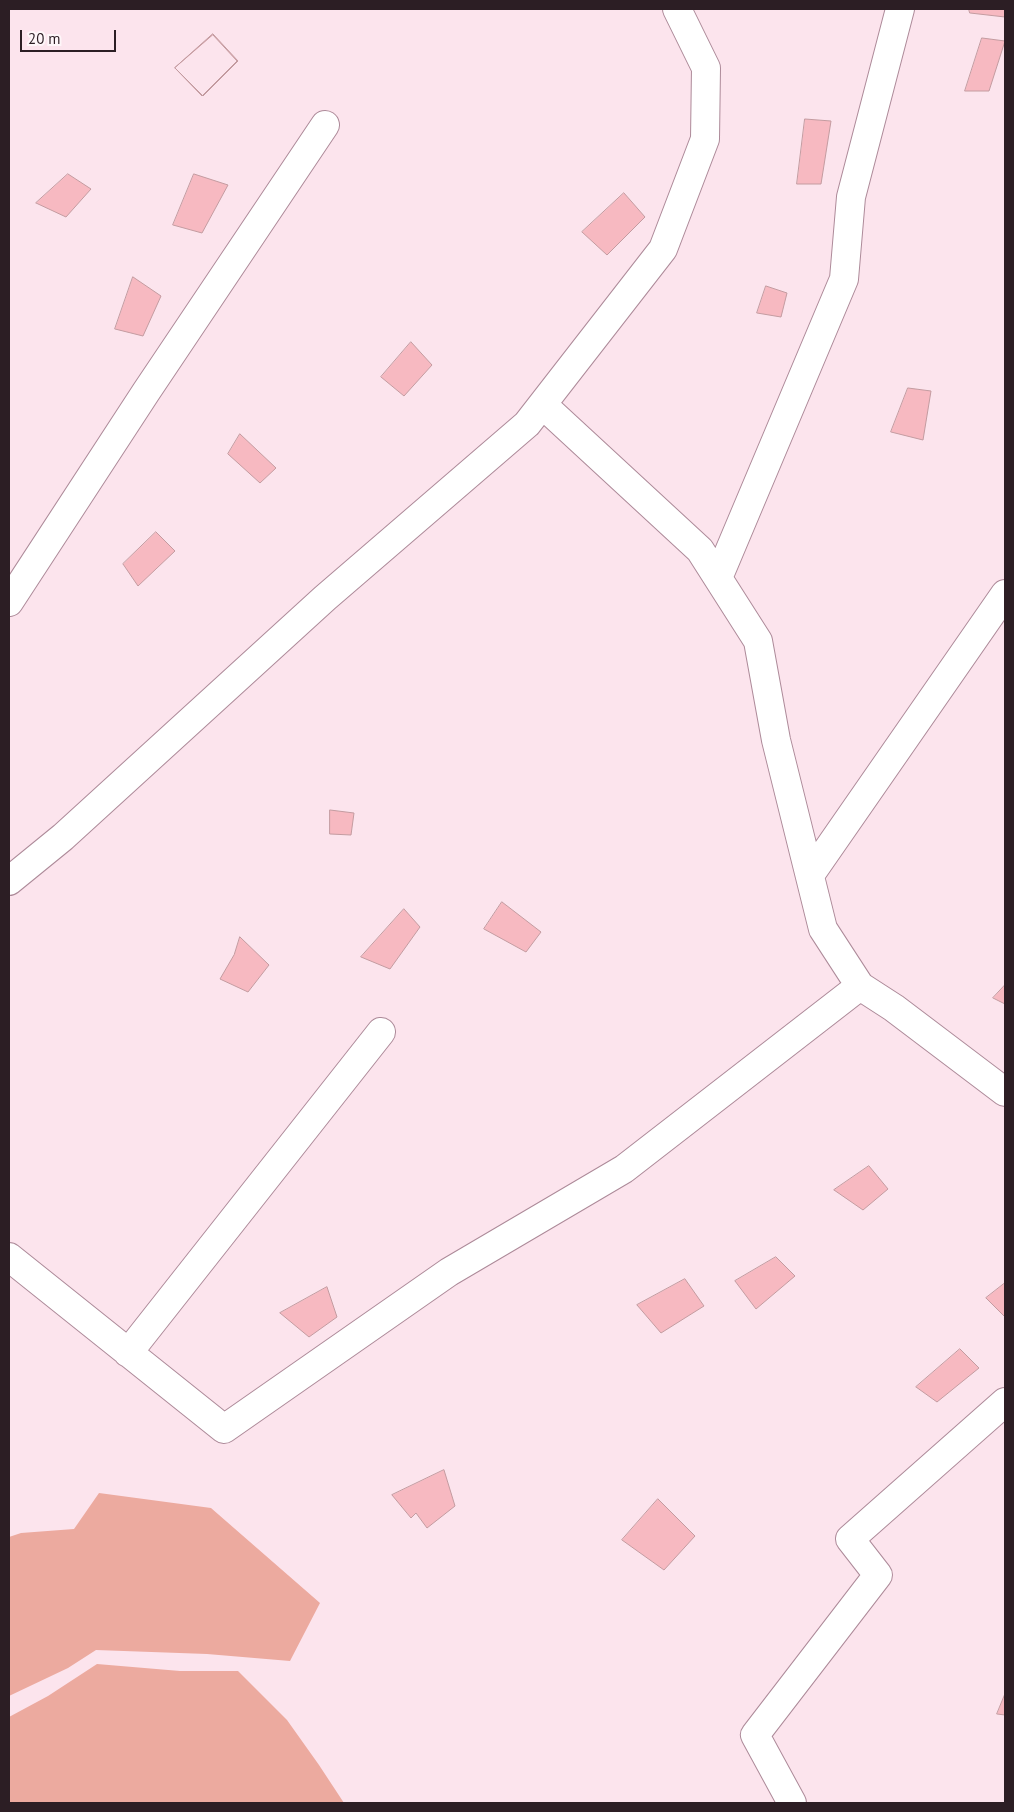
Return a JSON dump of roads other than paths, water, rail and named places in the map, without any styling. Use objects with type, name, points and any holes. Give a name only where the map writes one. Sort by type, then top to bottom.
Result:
[{"type":"street","points":[[9,881],[63,836],[325,598],[527,424],[663,249],[706,139],[706,68],[677,9]]},
{"type":"street","points":[[718,578],[844,279],[851,197],[900,9]]},
{"type":"street","points":[[9,602],[146,392],[325,125]]},
{"type":"street","points":[[543,405],[700,550],[758,641],[776,740],[823,929],[860,986],[894,1008],[1005,1092]]},
{"type":"street","points":[[810,875],[1005,594]]},
{"type":"street","points":[[9,1257],[224,1429],[449,1272],[624,1169],[860,986]]},
{"type":"street","points":[[128,1353],[381,1032]]},
{"type":"street","points":[[792,1803],[755,1735],[878,1575],[850,1539],[1005,1402]]}]
